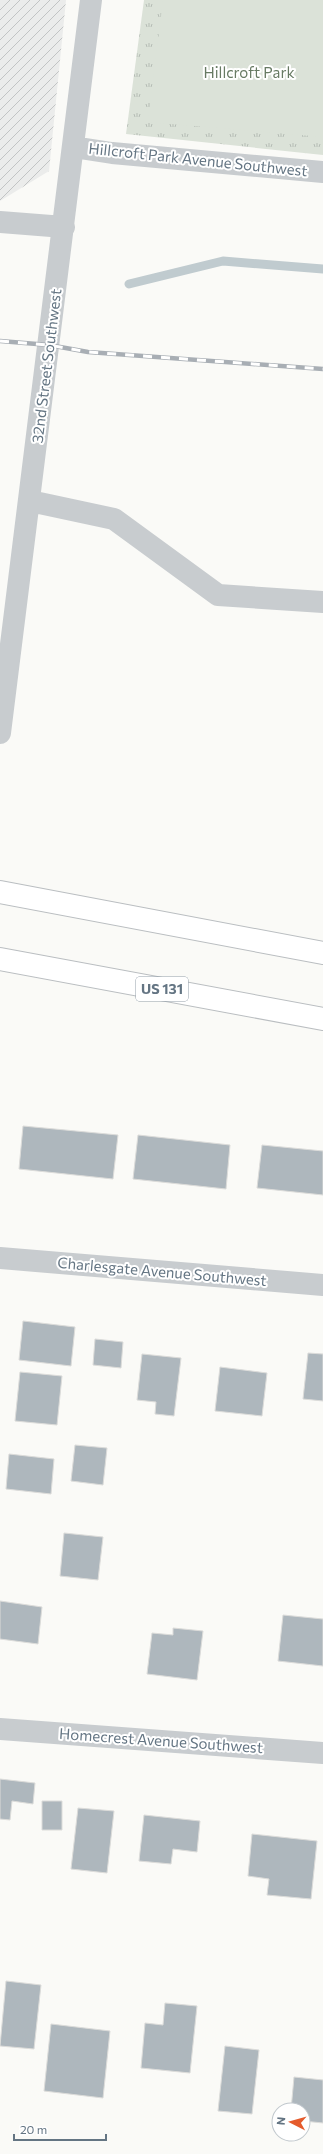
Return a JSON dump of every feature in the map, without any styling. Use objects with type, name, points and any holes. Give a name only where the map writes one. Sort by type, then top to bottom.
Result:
[{"type":"highway","points":[[0,892],[323,953]]},
{"type":"highway","name":"US 131","points":[[0,959],[323,1019]]},
{"type":"street","name":"32nd Street Southwest","points":[[0,733],[91,0]]},
{"type":"street","name":"Hillcroft Park Avenue Southwest","points":[[73,147],[323,172]]},
{"type":"street","points":[[0,222],[64,227]]},
{"type":"street","points":[[30,501],[114,519],[218,595],[323,602]]},
{"type":"street","name":"Charlesgate Avenue Southwest","points":[[0,1258],[323,1285]]},
{"type":"street","name":"Homecrest Avenue Southwest","points":[[0,1729],[323,1753]]},
{"type":"shaded area","points":[[0,0],[66,0],[49,171],[0,201]]},
{"type":"green space","name":"Hillcroft Park","points":[[144,0],[323,0],[323,155],[126,134]]},
{"type":"green space","name":"Hillcroft Park","points":[[163,0],[323,0],[323,137],[148,122]]},
{"type":"building","points":[[23,1126],[118,1135],[113,1179],[19,1169]]},
{"type":"building","points":[[138,1135],[230,1145],[226,1189],[133,1179]]},
{"type":"building","points":[[262,1145],[323,1151],[323,1195],[257,1188]]},
{"type":"building","points":[[23,1321],[75,1327],[71,1366],[19,1360]]},
{"type":"building","points":[[95,1339],[123,1342],[121,1368],[93,1365]]},
{"type":"building","points":[[308,1353],[323,1354],[323,1401],[303,1399]]},
{"type":"building","points":[[142,1354],[181,1358],[174,1416],[155,1414],[156,1402],[137,1400]]},
{"type":"building","points":[[220,1367],[267,1373],[262,1416],[215,1411]]},
{"type":"building","points":[[20,1372],[62,1376],[57,1425],[15,1421]]},
{"type":"building","points":[[75,1445],[107,1448],[103,1485],[71,1481]]},
{"type":"building","points":[[9,1454],[54,1459],[51,1494],[6,1489]]},
{"type":"building","points":[[64,1533],[103,1537],[98,1580],[60,1576]]},
{"type":"building","points":[[0,1601],[42,1607],[38,1644],[0,1639]]},
{"type":"building","points":[[283,1615],[323,1619],[323,1666],[278,1661]]},
{"type":"building","points":[[173,1628],[203,1631],[197,1680],[147,1674],[152,1633],[173,1635]]},
{"type":"building","points":[[0,1779],[35,1783],[33,1804],[12,1801],[10,1820],[0,1819]]},
{"type":"building","points":[[42,1801],[62,1801],[62,1830],[42,1830]]},
{"type":"building","points":[[78,1808],[114,1811],[107,1873],[71,1869]]},
{"type":"building","points":[[144,1815],[200,1821],[197,1852],[173,1849],[171,1864],[139,1861]]},
{"type":"building","points":[[252,1834],[317,1841],[311,1899],[267,1895],[269,1879],[248,1876]]},
{"type":"building","points":[[6,1981],[41,1985],[34,2049],[0,2046]]},
{"type":"building","points":[[165,2003],[197,2006],[190,2073],[141,2068],[145,2023],[163,2025]]},
{"type":"building","points":[[51,2024],[110,2031],[103,2098],[44,2091]]},
{"type":"building","points":[[225,2046],[259,2050],[252,2114],[218,2111]]},
{"type":"building","points":[[294,2077],[323,2080],[323,2123],[311,2122],[311,2102],[292,2102]]},
{"type":"waterway","points":[[129,284],[223,261],[323,269]]},
{"type":"railway","points":[[0,341],[49,345],[88,352],[323,369]]}]
